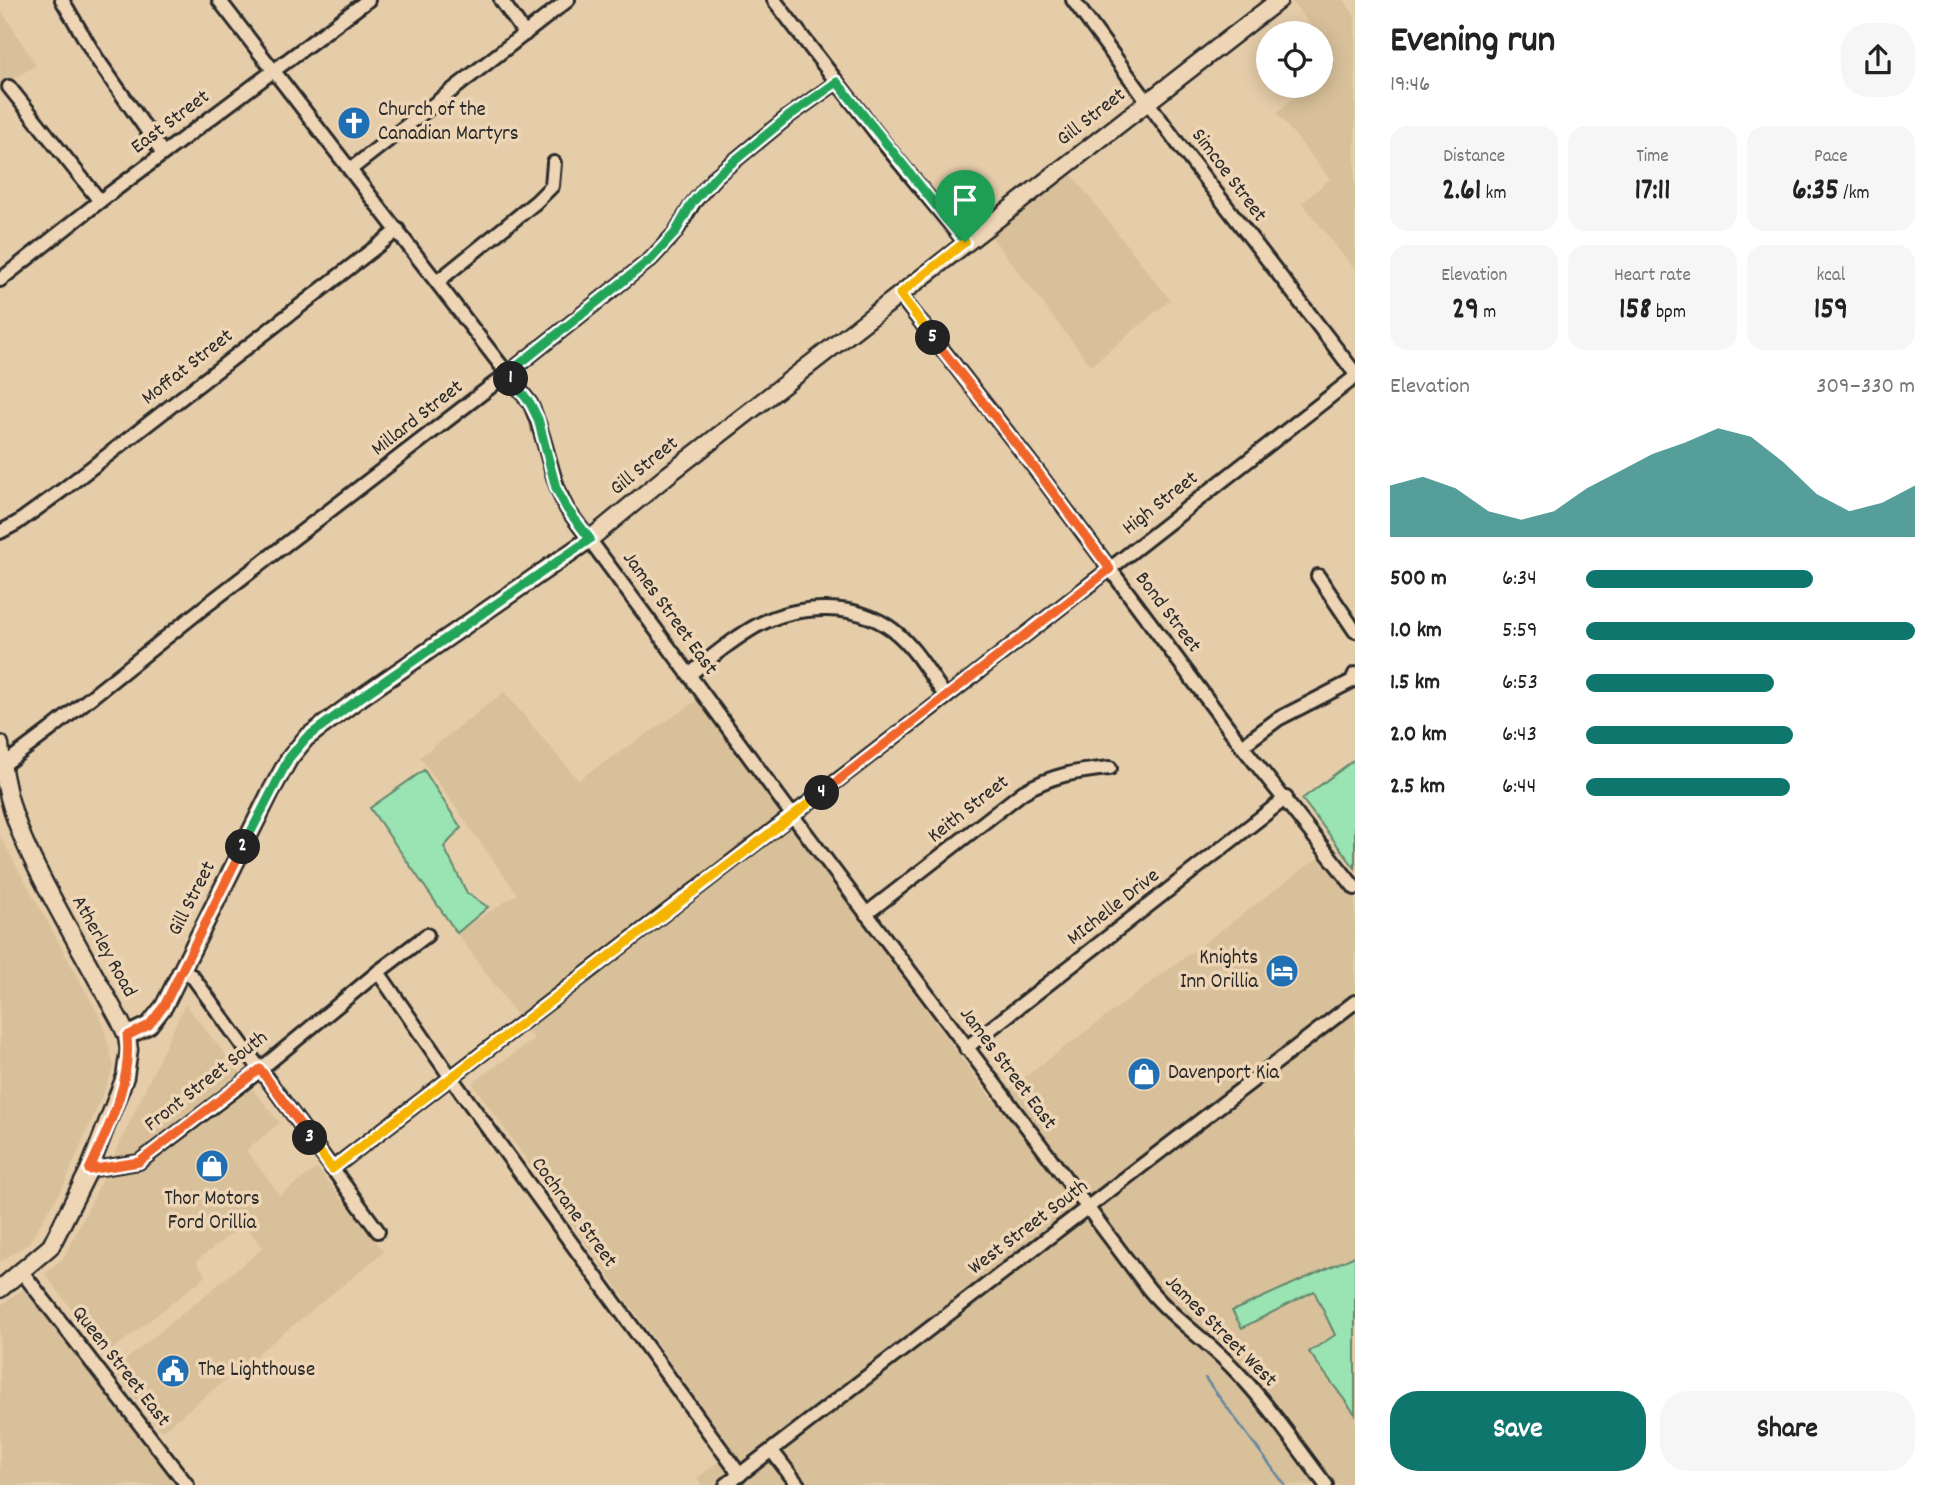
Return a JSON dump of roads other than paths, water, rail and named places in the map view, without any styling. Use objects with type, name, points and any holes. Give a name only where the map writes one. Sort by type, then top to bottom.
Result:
[{"type":"main road","name":"Gill Street","points":[[127,1036],[153,1021],[164,1006],[270,793],[289,758],[306,738],[590,539],[965,242],[1279,0]]},
{"type":"main road","name":"Atherley Road","points":[[0,744],[12,811],[25,849],[127,1036]]},
{"type":"main road","points":[[0,1289],[51,1246],[89,1170],[122,1089],[129,1050],[127,1036]]},
{"type":"street","points":[[62,0],[97,59],[163,153]]},
{"type":"street","name":"James Street East","points":[[219,0],[530,403],[538,419],[556,488],[567,509],[866,914],[1087,1207]]},
{"type":"street","name":"East Street","points":[[0,280],[163,153],[369,0]]},
{"type":"street","points":[[501,0],[525,34]]},
{"type":"street","points":[[351,169],[568,0]]},
{"type":"street","points":[[774,0],[965,242]]},
{"type":"street","name":"Simcoe Street","points":[[1073,0],[1179,145],[1355,375]]},
{"type":"street","name":"Millard Street","points":[[2,766],[651,259],[675,233],[692,203],[716,176],[789,116],[837,82]]},
{"type":"street","points":[[9,87],[100,201]]},
{"type":"street","points":[[437,282],[552,186],[554,163]]},
{"type":"street","name":"Moffat Street","points":[[0,532],[64,489],[398,230]]},
{"type":"street","name":"Bond Street","points":[[900,294],[1034,467],[1242,746],[1355,888]]},
{"type":"street","name":"High Street","points":[[332,1169],[793,816],[1355,375]]},
{"type":"street","points":[[1318,576],[1355,631]]},
{"type":"street","points":[[690,674],[746,632],[775,618],[837,608],[867,615],[893,630],[946,697]]},
{"type":"street","points":[[1242,746],[1278,719],[1352,681],[1355,674]]},
{"type":"street","name":"Keith Street","points":[[866,914],[1023,792],[1044,779],[1111,768]]},
{"type":"street","name":"MIchelle Drive","points":[[966,1048],[1286,798]]},
{"type":"street","name":"Front Street South","points":[[89,1170],[139,1162],[427,935]]},
{"type":"street","points":[[182,971],[191,976],[378,1231]]},
{"type":"street","name":"Cochrane Street","points":[[378,972],[452,1079],[740,1475]]},
{"type":"street","name":"West Street South","points":[[726,1485],[1355,1002]]},
{"type":"street","name":"James Street West","points":[[1087,1207],[1161,1303],[1234,1368],[1325,1485]]},
{"type":"street","name":"Queen Street East","points":[[22,1272],[187,1485]]},
{"type":"street","points":[[772,1451],[798,1485]]},
{"type":"waterway","points":[[1205,1378],[1285,1485]]},
{"type":"place","name":"Church of the Canadian Martyrs","points":[[354,123]]},
{"type":"place","name":"Knights Inn Orillia","points":[[1282,971]]},
{"type":"place","name":"Davenport Kia","points":[[1144,1074]]},
{"type":"place","name":"Thor Motors Ford Orillia","points":[[212,1166]]},
{"type":"place","name":"The Lighthouse","points":[[173,1371]]}]
